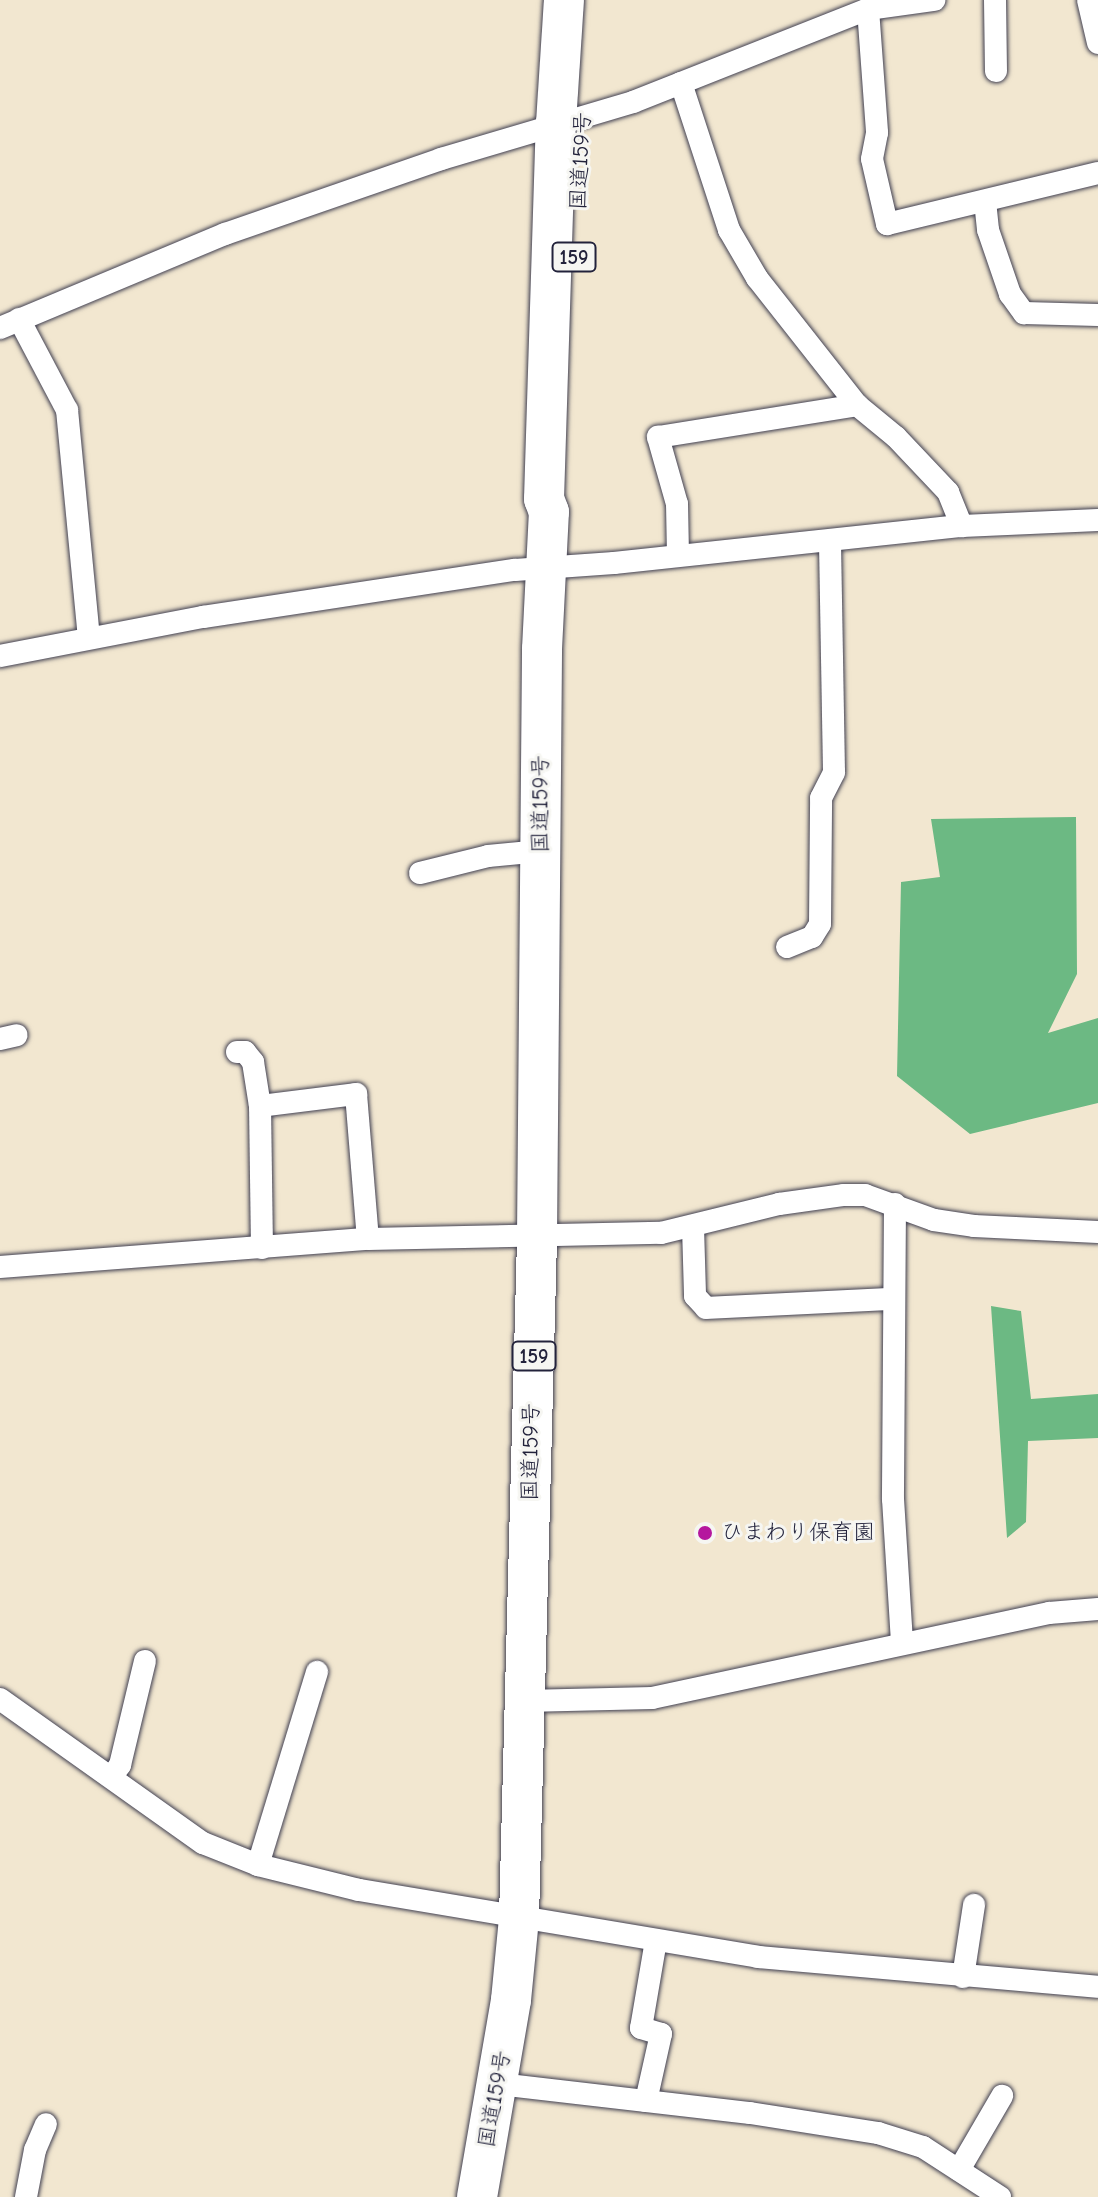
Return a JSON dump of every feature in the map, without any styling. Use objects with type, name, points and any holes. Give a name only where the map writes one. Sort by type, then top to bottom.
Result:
[{"type":"highway","name":"国道159号","points":[[564,0],[570,119]]},
{"type":"highway","name":"国道159号","points":[[477,2197],[499,2084],[519,1918],[537,1238],[549,512],[544,499],[570,119],[589,0]]},
{"type":"street","points":[[89,637],[67,410],[10,323],[225,234],[681,83],[868,9],[934,0]]},
{"type":"street","points":[[995,0],[996,71]]},
{"type":"street","points":[[1088,0],[1098,43]]},
{"type":"street","points":[[868,9],[877,133],[872,159],[887,224],[1098,173]]},
{"type":"street","points":[[681,83],[729,230],[757,278],[857,405],[896,437],[948,492],[962,526]]},
{"type":"street","points":[[985,201],[988,230],[1010,294],[1024,313],[1098,315]]},
{"type":"street","points":[[678,555],[677,504],[658,437],[857,405]]},
{"type":"street","points":[[0,656],[89,637],[317,599],[546,568],[830,542],[962,526],[1098,520]]},
{"type":"street","points":[[787,947],[812,937],[820,924],[821,798],[834,772],[830,542]]},
{"type":"street","points":[[420,873],[488,856],[541,851]]},
{"type":"street","points":[[237,1052],[245,1052],[253,1062],[260,1106],[262,1248]]},
{"type":"street","points":[[260,1106],[356,1094],[368,1239]]},
{"type":"street","points":[[0,1267],[368,1239],[629,1236],[693,1227],[811,1198],[865,1195],[934,1220],[974,1226],[1098,1232]]},
{"type":"street","points":[[895,1204],[893,1499],[902,1644]]},
{"type":"street","points":[[693,1227],[695,1296],[706,1308],[893,1299]]},
{"type":"street","points":[[525,1701],[652,1698],[1049,1613],[1098,1609]]},
{"type":"street","points":[[112,1776],[120,1765],[145,1661]]},
{"type":"street","points":[[258,1865],[317,1672]]},
{"type":"street","points":[[0,1699],[203,1843],[258,1865],[359,1890],[758,1957],[1098,1987]]},
{"type":"street","points":[[963,1977],[974,1905]]},
{"type":"street","points":[[646,2101],[661,2034],[641,2028],[656,1940]]},
{"type":"street","points":[[499,2084],[878,2133],[923,2147],[1000,2197]]},
{"type":"street","points":[[959,2170],[1002,2096]]},
{"type":"street","points":[[26,2197],[35,2150],[46,2124]]},
{"type":"green space","points":[[1076,817],[1077,974],[1048,1033],[1098,1018],[1098,1103],[970,1134],[897,1076],[901,882],[940,877],[931,819]]},
{"type":"green space","points":[[991,1306],[1021,1311],[1031,1399],[1098,1394],[1098,1438],[1028,1441],[1026,1522],[1007,1538]]},
{"type":"place","name":"ひまわり保育園","points":[[705,1533]]}]
